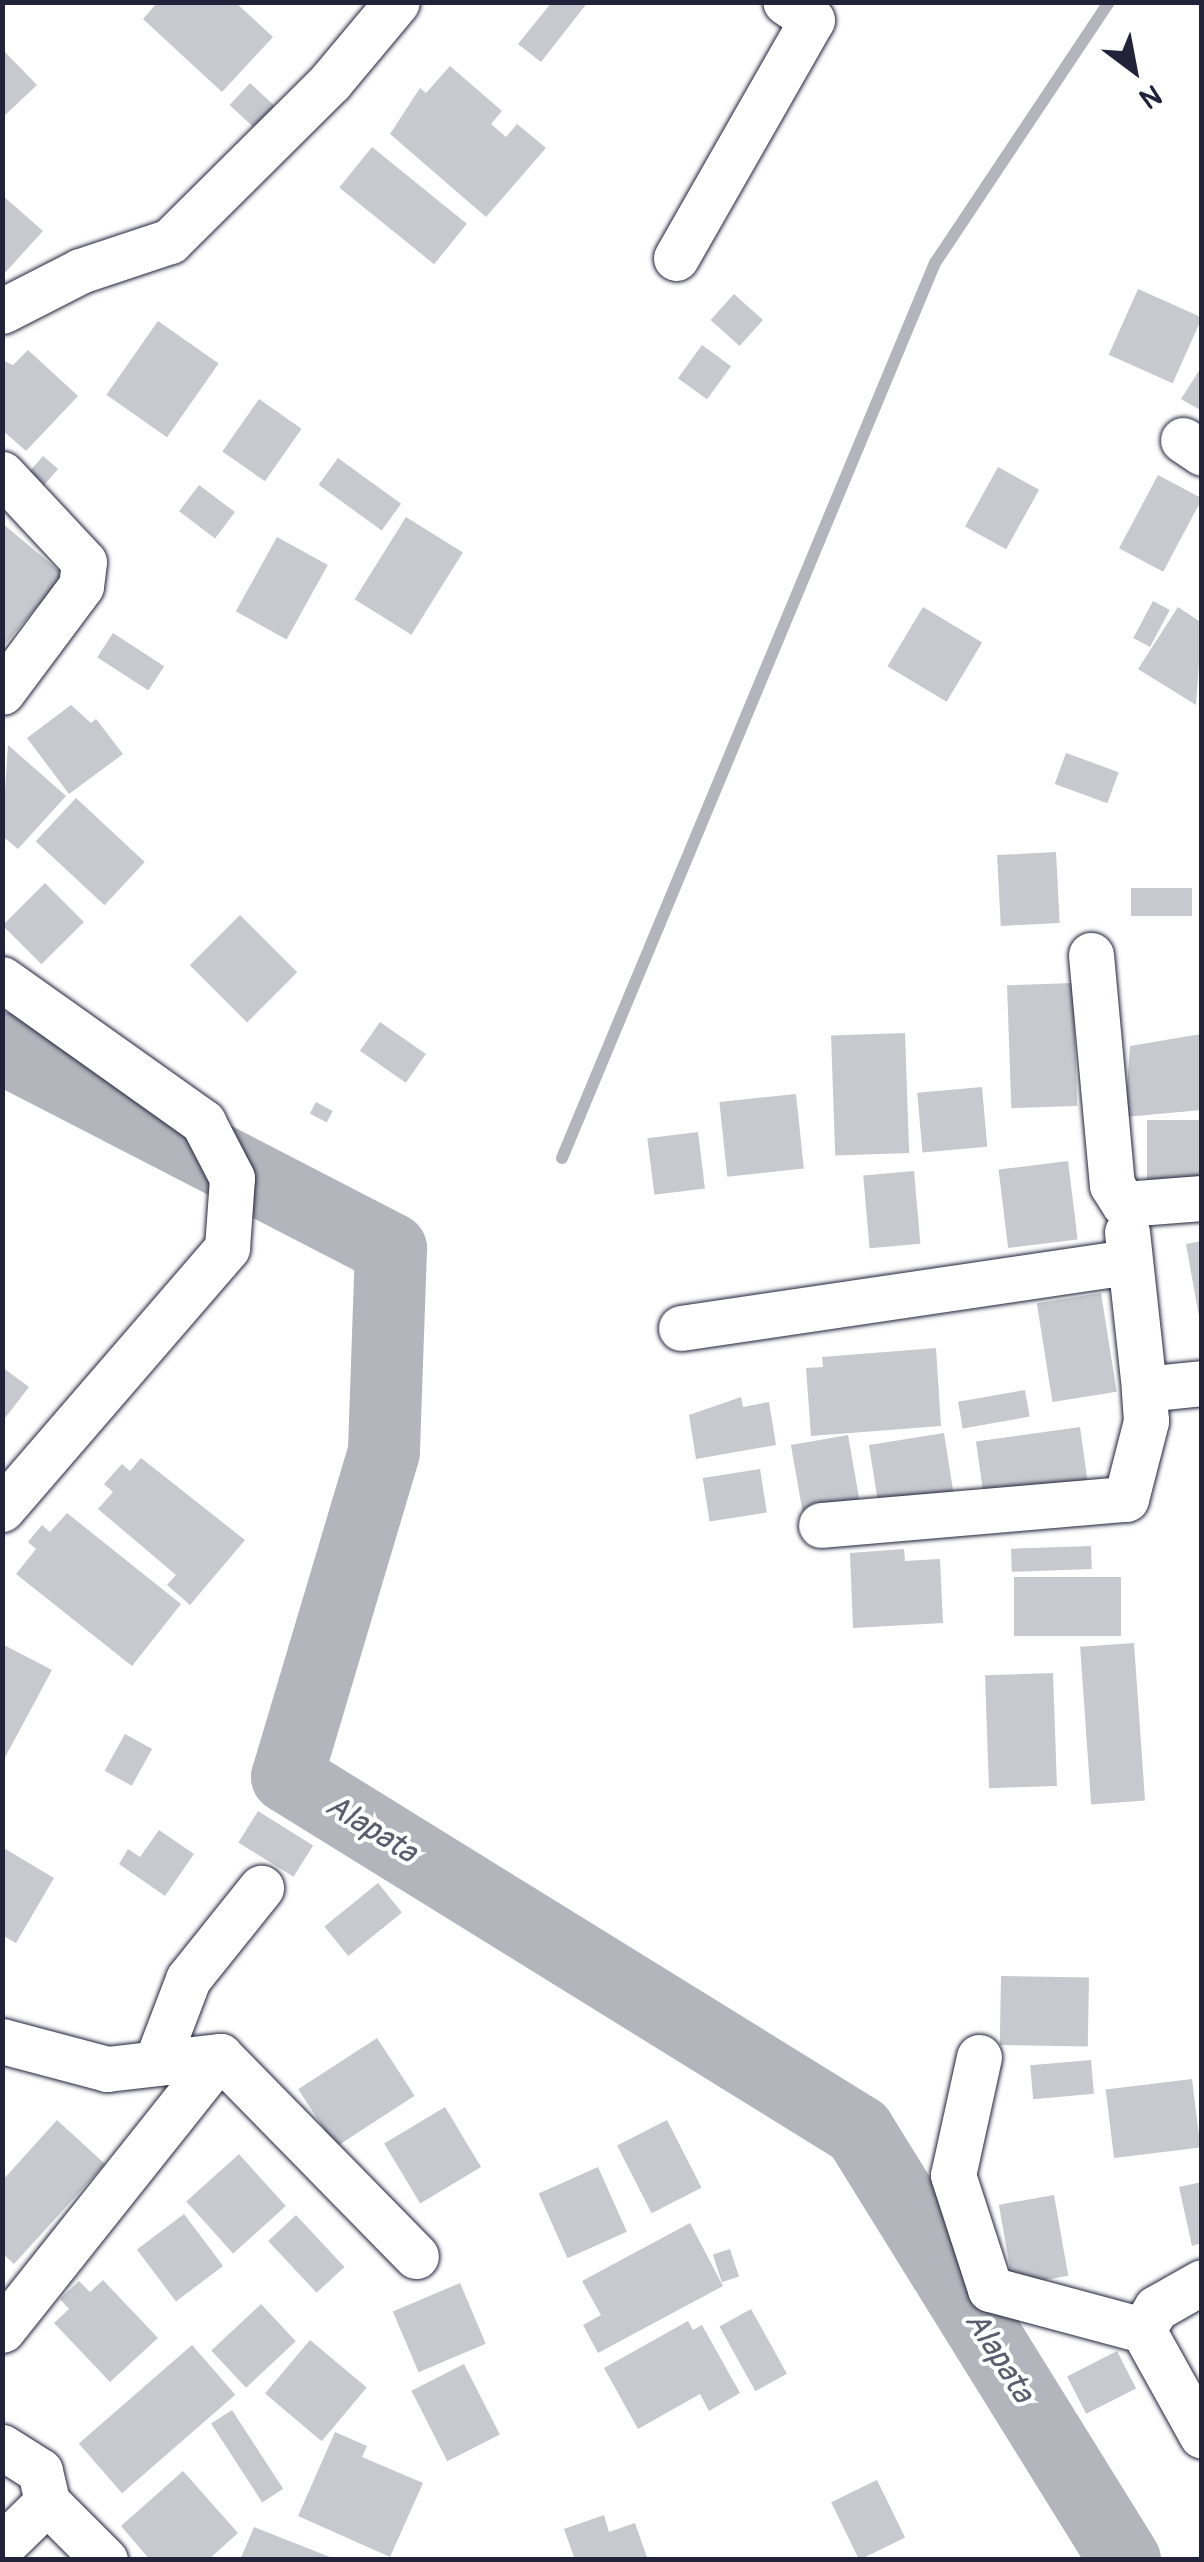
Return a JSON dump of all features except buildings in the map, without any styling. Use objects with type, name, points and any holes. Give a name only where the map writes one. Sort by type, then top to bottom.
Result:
[{"type":"street","points":[[2,311],[80,270],[170,241],[330,82],[397,2]]},
{"type":"street","points":[[676,258],[812,20],[785,2]]},
{"type":"street","points":[[2,474],[84,562],[81,586],[2,692]]},
{"type":"street","points":[[822,1526],[1126,1499],[1143,1436],[1144,1389],[1124,1204],[1112,1185],[1091,955]]},
{"type":"street","points":[[2,979],[203,1122],[232,1178],[227,1248],[160,1319],[2,1509]]},
{"type":"street","points":[[1124,1204],[1202,1198]]},
{"type":"street","points":[[682,1328],[1129,1262]]},
{"type":"street","points":[[1144,1389],[1202,1383]]},
{"type":"street","points":[[156,2064],[188,1980],[262,1888]]},
{"type":"street","points":[[2,2040],[108,2069],[220,2056]]},
{"type":"street","points":[[220,2056],[416,2256]]},
{"type":"street","points":[[2,2330],[220,2056]]},
{"type":"street","points":[[979,2057],[953,2176],[990,2289],[1143,2330],[1202,2436]]},
{"type":"street","points":[[1143,2330],[1156,2308],[1202,2282]]},
{"type":"street","points":[[2,2447],[40,2471],[47,2502],[105,2560]]},
{"type":"street","points":[[2,2546],[47,2502]]},
{"type":"waterway","points":[[562,1158],[935,263],[1109,2]]},
{"type":"waterway","name":"Alapata","points":[[2,1048],[391,1249],[384,1452],[287,1777],[859,2131],[1125,2560]]}]
